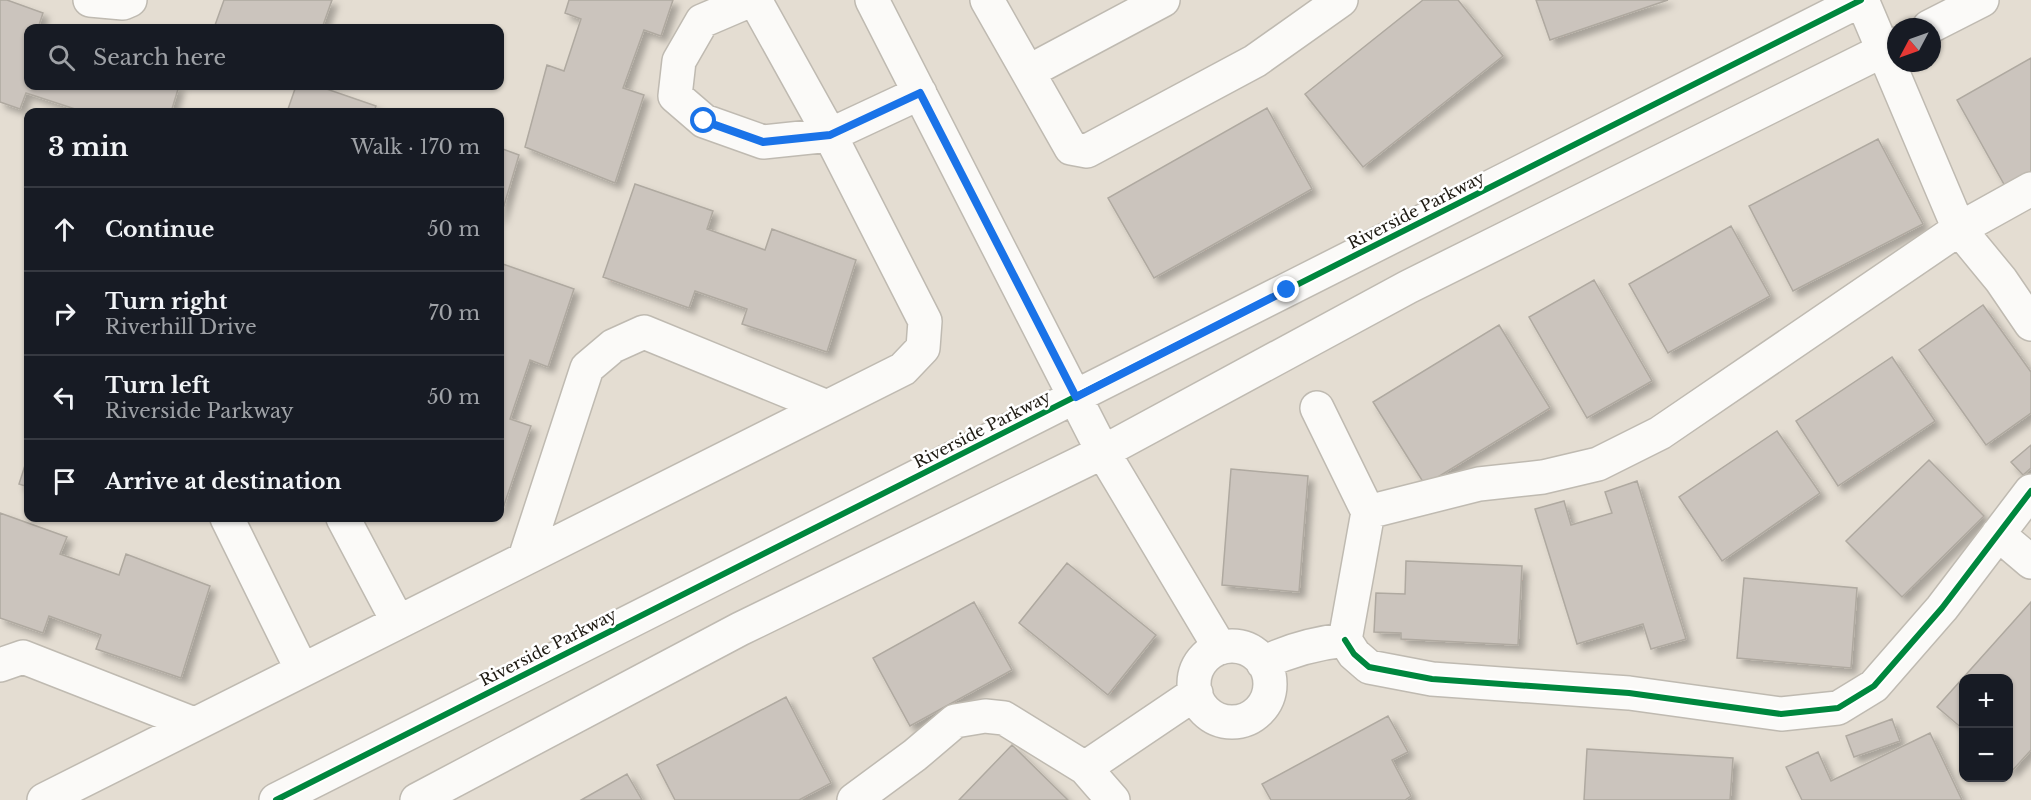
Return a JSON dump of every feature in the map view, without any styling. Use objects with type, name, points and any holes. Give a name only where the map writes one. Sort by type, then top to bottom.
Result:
[{"type":"street","points":[[90,0],[123,3],[130,0]]},
{"type":"street","points":[[44,800],[903,369],[923,348],[925,321],[830,135],[753,0],[702,21],[679,61],[675,96],[704,121],[763,142],[830,135],[920,93]]},
{"type":"street","points":[[872,0],[1103,452],[1220,648]]},
{"type":"street","points":[[987,0],[1071,148],[1087,151],[1255,62],[1341,0]]},
{"type":"street","points":[[1028,72],[1163,0]]},
{"type":"street","points":[[1861,0],[1887,42]]},
{"type":"street","name":"Riverside Parkway","points":[[276,800],[1861,0]]},
{"type":"street","points":[[1941,21],[1982,0]]},
{"type":"street","points":[[417,800],[740,629],[1103,452],[1408,287],[1887,48]]},
{"type":"street","points":[[1899,72],[1959,229],[2001,280],[2031,324]]},
{"type":"street","points":[[1368,512],[1479,484],[1543,477],[1598,464],[1660,433],[1959,229],[2031,189]]},
{"type":"street","points":[[525,558],[587,368],[613,346],[644,332],[826,407]]},
{"type":"street","points":[[1317,408],[1368,512],[1345,639],[1354,654],[1369,668],[1432,679],[1629,693],[1781,714],[1838,708],[1874,686],[1942,608],[2031,492]]},
{"type":"street","points":[[229,522],[302,670]]},
{"type":"street","points":[[345,522],[398,622]]},
{"type":"street","points":[[1998,534],[2031,562]]},
{"type":"street","points":[[1263,663],[1281,654],[1315,643],[1345,639]]},
{"type":"street","points":[[1231,646],[1244,648],[1255,654],[1263,663],[1270,676],[1270,691],[1264,705],[1255,715],[1241,721],[1227,722],[1213,717],[1202,706],[1196,693],[1195,679],[1199,666],[1207,656],[1220,648],[1231,646]]},
{"type":"street","points":[[0,665],[22,657],[194,724]]},
{"type":"street","points":[[1085,768],[1196,693]]},
{"type":"street","points":[[854,800],[915,755],[955,721],[985,716],[1004,717],[1085,768],[1113,800]]},
{"type":"building","points":[[0,0],[7,0],[43,13],[39,24],[24,24],[24,90],[178,90],[172,108],[72,108],[26,93],[20,109],[0,102]]},
{"type":"building","points":[[224,0],[332,0],[323,24],[215,24]]},
{"type":"building","points":[[569,0],[673,0],[661,36],[644,30],[623,88],[644,95],[615,183],[525,147],[547,65],[564,71],[581,19],[565,13]]},
{"type":"building","points":[[1423,0],[1458,0],[1503,56],[1363,167],[1305,94]]},
{"type":"building","points":[[1536,0],[1668,0],[1550,40]]},
{"type":"building","points":[[2031,58],[2031,172],[2005,186],[1957,100]]},
{"type":"building","points":[[295,90],[330,90],[376,106],[375,108],[288,108]]},
{"type":"building","points":[[1267,108],[1312,189],[1154,278],[1108,198]]},
{"type":"building","points":[[1878,139],[1923,224],[1793,291],[1749,206]]},
{"type":"building","points":[[504,149],[519,155],[504,206]]},
{"type":"building","points":[[635,184],[713,211],[707,229],[765,250],[772,229],[856,260],[827,352],[742,324],[747,309],[695,291],[689,308],[603,277]]},
{"type":"building","points":[[1731,226],[1770,296],[1668,353],[1629,284]]},
{"type":"building","points":[[504,264],[574,289],[548,367],[530,360],[510,419],[531,426],[504,505]]},
{"type":"building","points":[[1594,280],[1652,381],[1587,418],[1529,317]]},
{"type":"building","points":[[1983,305],[2031,372],[2031,413],[1986,445],[1919,350]]},
{"type":"building","points":[[1499,325],[1550,408],[1425,485],[1373,402]]},
{"type":"building","points":[[1892,357],[1935,421],[1838,486],[1796,421]]},
{"type":"building","points":[[1777,431],[1820,493],[1722,561],[1679,497]]},
{"type":"building","points":[[2031,445],[2031,468],[2023,475],[2011,462]]},
{"type":"building","points":[[1929,460],[1984,516],[1902,597],[1846,541]]},
{"type":"building","points":[[24,468],[24,486],[19,484]]},
{"type":"building","points":[[1231,469],[1308,476],[1299,592],[1222,585]]},
{"type":"building","points":[[1637,481],[1686,639],[1651,649],[1643,624],[1577,644],[1535,509],[1564,501],[1571,525],[1612,513],[1605,492]]},
{"type":"building","points":[[0,513],[67,537],[60,554],[119,575],[126,554],[210,586],[181,678],[96,649],[101,635],[49,616],[43,633],[0,618]]},
{"type":"building","points":[[1406,561],[1522,566],[1518,645],[1401,639],[1401,633],[1374,632],[1376,593],[1405,594]]},
{"type":"building","points":[[1067,563],[1156,635],[1108,695],[1019,623]]},
{"type":"building","points":[[1744,578],[1857,588],[1851,668],[1737,658]]},
{"type":"building","points":[[974,602],[1012,670],[910,726],[873,658]]},
{"type":"building","points":[[2031,602],[2031,750],[2013,770],[2013,674],[1967,674]]},
{"type":"building","points":[[1959,682],[1959,726],[1937,707]]},
{"type":"building","points":[[786,697],[831,783],[799,800],[675,800],[657,765]]},
{"type":"building","points":[[1388,716],[1408,752],[1392,760],[1411,796],[1405,800],[1271,800],[1262,784]]},
{"type":"building","points":[[1892,719],[1900,741],[1854,757],[1846,736]]},
{"type":"building","points":[[1930,733],[1962,800],[1802,800],[1786,767],[1818,752],[1831,781]]},
{"type":"building","points":[[1012,745],[1068,800],[959,800]]},
{"type":"building","points":[[1587,749],[1733,758],[1730,800],[1584,800]]},
{"type":"building","points":[[627,774],[642,800],[581,800]]},
{"type":"cycle path","points":[[276,800],[1861,0]]},
{"type":"cycle path","points":[[1345,640],[1354,654],[1369,667],[1432,679],[1629,693],[1781,714],[1838,708],[1874,686],[1942,608],[2031,491]]},
{"type":"route","points":[[704,121],[763,142],[830,135],[920,93],[1076,397],[1287,290]]}]
